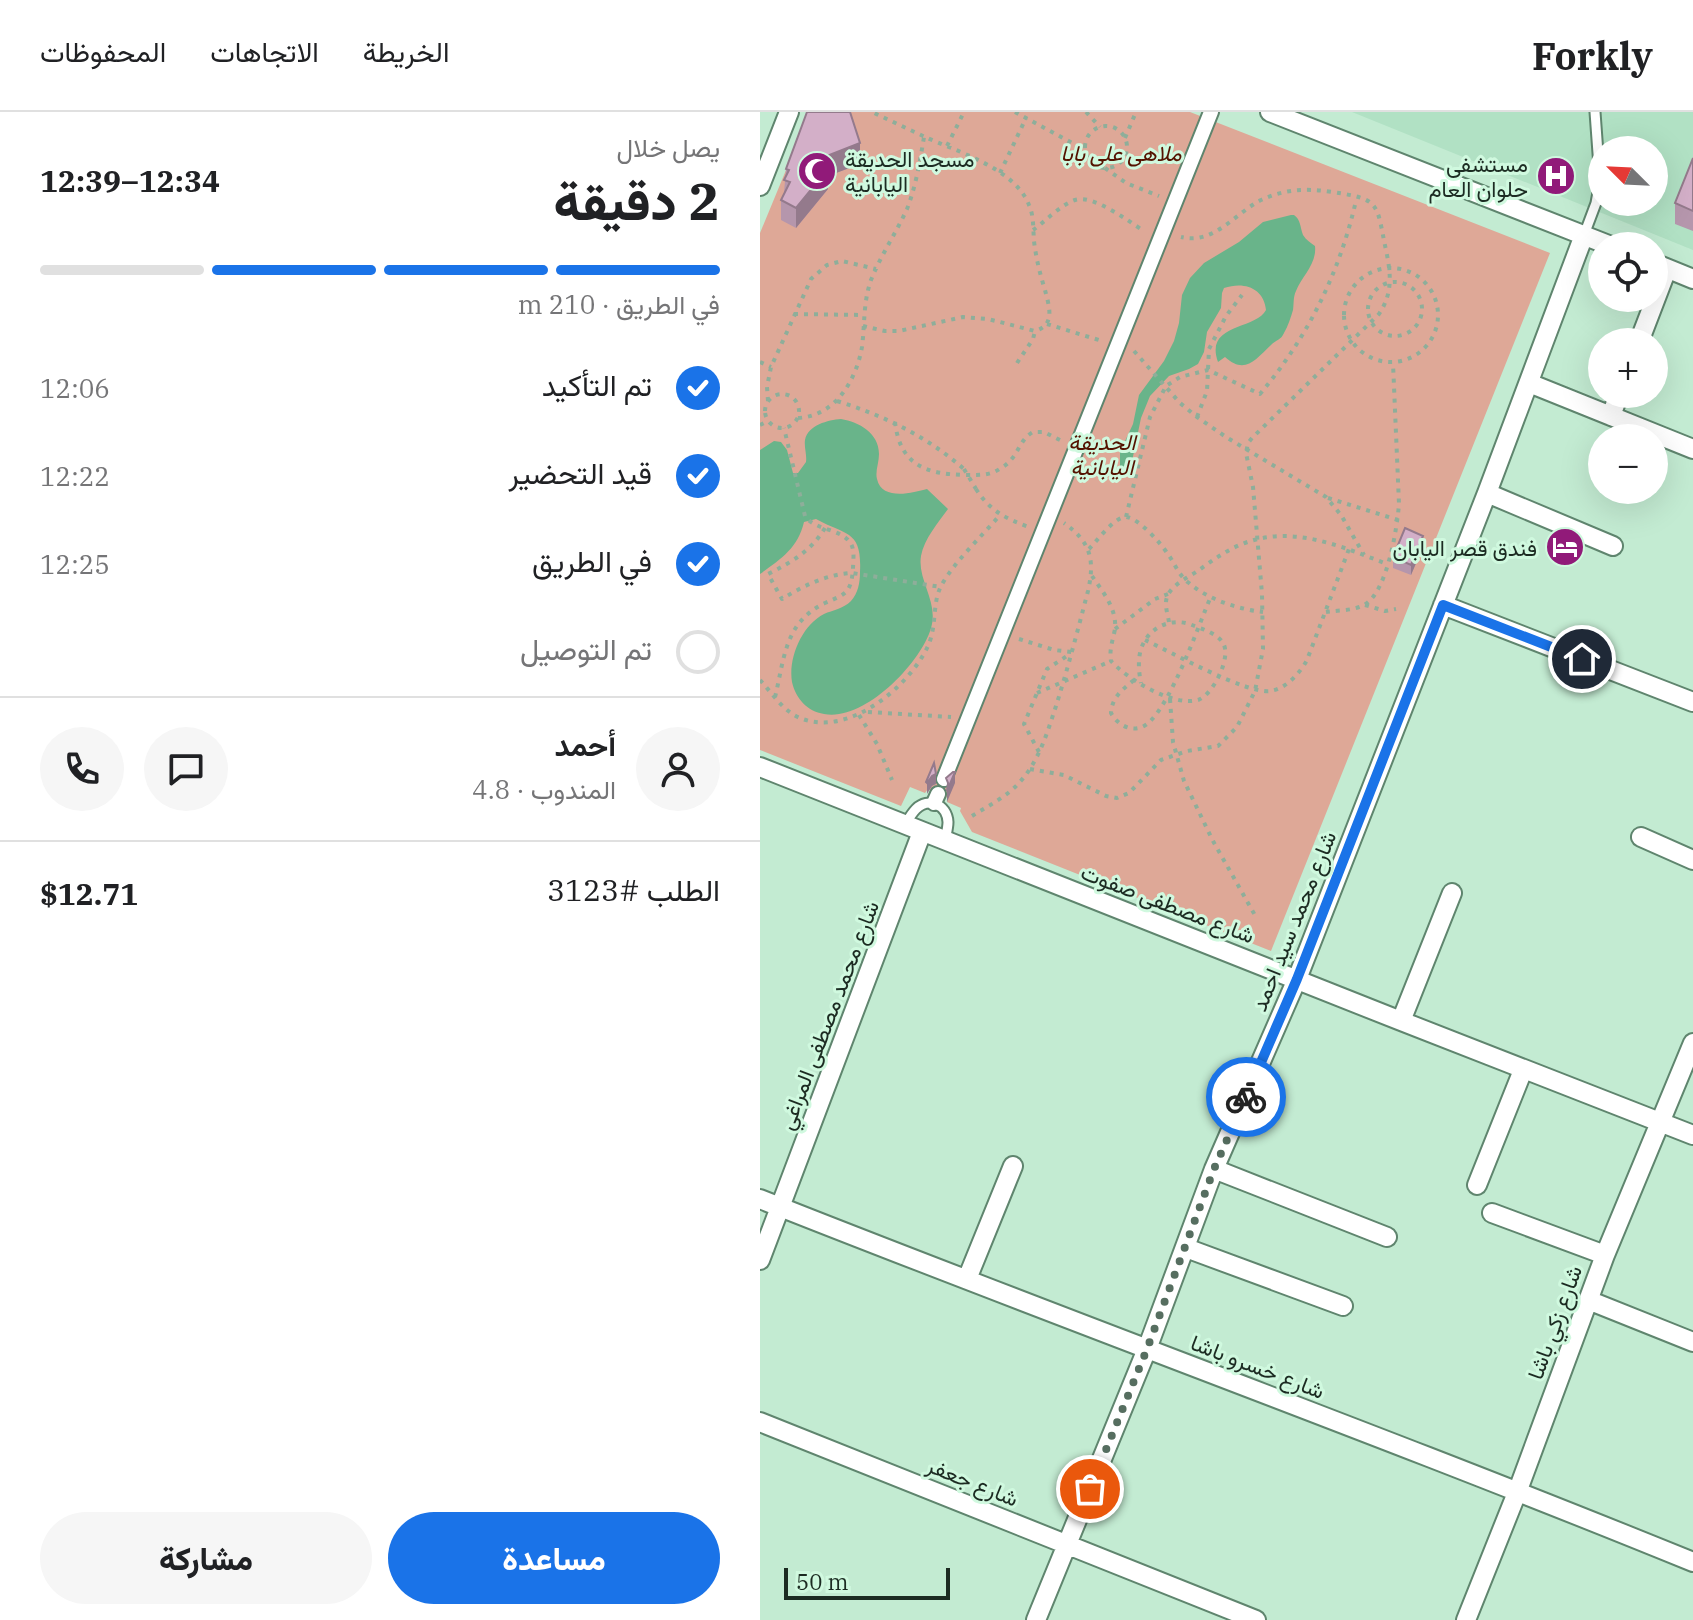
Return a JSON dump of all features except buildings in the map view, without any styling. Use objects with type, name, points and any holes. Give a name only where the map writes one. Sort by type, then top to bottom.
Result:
[{"type":"street","points":[[760,186],[789,112]]},
{"type":"street","points":[[944,779],[1211,112]]},
{"type":"street","points":[[1270,112],[1588,237]]},
{"type":"street","name":"شارع محمد سيد احمد","points":[[1036,1620],[1147,1349],[1214,1169],[1297,979],[1584,235]]},
{"type":"street","points":[[1668,269],[1693,279]]},
{"type":"street","points":[[1529,383],[1693,449]]},
{"type":"street","points":[[1611,416],[1614,408]]},
{"type":"street","points":[[1487,493],[1613,546]]},
{"type":"street","points":[[1443,605],[1693,702]]},
{"type":"street","name":"شارع مصطفى صفوت","points":[[760,767],[1693,1135]]},
{"type":"street","name":"شارع محمد مصطفى المراغي","points":[[760,1260],[914,829]]},
{"type":"street","points":[[1641,837],[1693,860]]},
{"type":"street","points":[[1401,1021],[1452,893]]},
{"type":"street","name":"شارع زكي باشا","points":[[1466,1620],[1605,1255],[1693,1043]]},
{"type":"street","points":[[1477,1185],[1523,1070]]},
{"type":"street","points":[[967,1279],[1013,1166]]},
{"type":"street","points":[[1214,1169],[1387,1237]]},
{"type":"street","name":"شارع خسرو باشا","points":[[760,1199],[1518,1490],[1693,1562]]},
{"type":"street","points":[[1492,1213],[1605,1255]]},
{"type":"street","points":[[1186,1248],[1343,1306]]},
{"type":"street","points":[[1588,1300],[1693,1342]]},
{"type":"street","name":"شارع جعفر","points":[[760,1422],[1256,1620]]},
{"type":"lane","points":[[1584,235],[1596,203],[1600,181],[1595,112]]},
{"type":"lane","points":[[914,829],[911,814],[919,806],[936,798],[947,817],[945,841]]},
{"type":"path","points":[[863,326],[899,331],[949,319],[974,317],[1035,331],[1047,324],[1050,312],[1038,268],[1032,214],[1021,191],[1000,173],[968,155],[872,112]]},
{"type":"path","points":[[947,146],[964,112]]},
{"type":"path","points":[[1015,112],[1085,150],[1092,163],[1126,183],[1174,202]]},
{"type":"path","points":[[1086,112],[1100,127]]},
{"type":"path","points":[[1105,168],[1124,159],[1127,152],[1125,138],[1136,112]]},
{"type":"path","points":[[1000,173],[1026,118]]},
{"type":"path","points":[[1085,150],[1089,136],[1100,127],[1115,128],[1125,138]]},
{"type":"path","points":[[798,418],[819,414],[837,401],[857,366],[862,346],[866,296],[876,269],[909,205],[924,137]]},
{"type":"path","points":[[1030,769],[1064,775],[1106,796],[1117,798],[1129,793],[1154,765],[1175,754],[1218,746],[1237,727],[1255,691],[1263,649],[1253,487],[1246,448],[1252,438],[1371,322],[1385,305],[1391,283],[1375,206],[1366,198],[1353,195],[1310,189],[1281,192],[1251,206],[1205,237],[1195,239],[1161,237],[1088,199],[1071,202],[1033,230]]},
{"type":"path","points":[[1126,517],[1150,417],[1165,384],[1208,370],[1260,394],[1293,352],[1320,306],[1340,257],[1355,205]]},
{"type":"path","points":[[768,401],[781,394],[794,398],[800,411],[795,423],[784,428],[768,421],[765,414],[767,387],[771,367],[811,279],[827,265],[842,261],[876,269]]},
{"type":"path","points":[[1390,268],[1405,270],[1428,286],[1438,314],[1430,342],[1420,352],[1393,362],[1368,357],[1357,349],[1345,326],[1344,312],[1346,298],[1364,276],[1390,268]]},
{"type":"path","points":[[1391,283],[1405,285],[1416,294],[1421,307],[1419,322],[1409,332],[1395,336],[1381,333],[1371,322],[1368,310],[1371,298],[1379,288],[1391,283]]},
{"type":"path","points":[[1197,417],[1207,391],[1207,354],[1211,343],[1242,295]]},
{"type":"path","points":[[794,314],[863,315]]},
{"type":"path","points":[[1047,324],[1117,346]]},
{"type":"path","points":[[1017,363],[1035,331]]},
{"type":"path","points":[[1138,354],[1180,403],[1226,437],[1326,497],[1398,520]]},
{"type":"path","points":[[760,362],[771,367]]},
{"type":"path","points":[[1365,605],[1374,595],[1388,565],[1398,520],[1393,362]]},
{"type":"path","points":[[837,401],[867,410],[922,437],[964,469],[982,498],[1000,515],[1043,531]]},
{"type":"path","points":[[760,425],[768,421]]},
{"type":"path","points":[[895,422],[901,447],[908,457],[938,474],[981,475],[998,471],[1012,460],[1027,434],[1044,432]]},
{"type":"path","points":[[775,697],[787,649],[797,627],[812,610],[843,596],[850,586],[852,573],[852,545],[840,535],[810,523],[805,516],[784,428]]},
{"type":"path","points":[[1326,497],[1341,515],[1364,555]]},
{"type":"path","points":[[972,816],[1019,784],[1039,752],[1063,682],[1092,576],[1092,562],[1084,541],[1072,528],[1050,513]]},
{"type":"path","points":[[760,680],[790,712],[799,717],[827,721],[865,711],[901,683],[928,647],[934,631],[941,587],[1000,515]]},
{"type":"path","points":[[1089,549],[1117,520],[1126,517],[1135,520],[1161,545],[1185,580],[1198,590],[1238,608],[1263,612]]},
{"type":"path","points":[[825,528],[804,554],[768,574],[782,599],[815,582],[852,573],[941,587]]},
{"type":"path","points":[[1169,622],[1166,605],[1172,588],[1226,552],[1256,539],[1280,535],[1312,538],[1388,565]]},
{"type":"path","points":[[1145,640],[1255,691],[1278,689],[1301,670],[1312,649],[1349,549]]},
{"type":"path","points":[[1092,576],[1111,604],[1115,629],[1111,661]]},
{"type":"path","points":[[1115,629],[1155,599],[1168,594]]},
{"type":"path","points":[[1134,679],[1116,695],[1111,713],[1126,727],[1137,729],[1147,724],[1168,698],[1211,596]]},
{"type":"path","points":[[1326,612],[1365,605],[1385,611],[1396,609]]},
{"type":"path","points":[[1111,661],[1134,679],[1159,694],[1186,701],[1201,699],[1211,690],[1225,657],[1225,647],[1218,638],[1198,627],[1169,622],[1145,640],[1140,654],[1141,683]]},
{"type":"path","points":[[1003,631],[1036,645],[1072,652]]},
{"type":"path","points":[[1039,752],[1024,724],[1047,669],[1072,652]]},
{"type":"path","points":[[1037,693],[1111,661]]},
{"type":"path","points":[[1168,698],[1175,754],[1184,781],[1256,917]]},
{"type":"path","points":[[865,711],[968,718]]},
{"type":"path","points":[[859,715],[877,744],[892,780]]},
{"type":"shaded area","name":"مستشفى حلوان العام","points":[[1352,112],[1693,112],[1693,250],[1668,240],[1668,232],[1649,232],[1609,216],[1668,216],[1668,136],[1588,136],[1588,208]]},
{"type":"shaded area","points":[[1291,215],[1298,219],[1303,235],[1315,246],[1315,252],[1295,293],[1293,310],[1283,335],[1250,363],[1238,365],[1225,357],[1218,362],[1218,340],[1266,310],[1261,296],[1252,288],[1239,285],[1224,288],[1221,308],[1207,332],[1204,352],[1198,364],[1169,376],[1150,396],[1141,418],[1131,466],[1123,470],[1120,467],[1120,452],[1133,424],[1139,395],[1164,361],[1174,341],[1182,295],[1190,278],[1204,263],[1239,242],[1263,222]]},
{"type":"shaded area","points":[[841,419],[861,426],[876,440],[879,454],[876,473],[880,486],[898,494],[927,489],[948,509],[928,537],[921,556],[922,574],[933,618],[916,657],[873,700],[840,714],[824,714],[807,707],[799,699],[792,682],[792,663],[798,643],[809,626],[824,614],[848,604],[855,595],[860,576],[858,548],[844,532],[816,519],[804,522],[793,546],[760,574],[760,450],[774,441],[781,442],[787,450],[793,473],[798,473],[806,462],[805,440],[810,431],[825,422]]},
{"type":"green space","name":"الحديقة اليابانية","points":[[810,112],[1190,112],[1550,253],[1271,951],[972,832],[961,808],[928,789],[925,793],[910,787],[901,806],[760,750],[760,233]]},
{"type":"way so far","points":[[1090,1489],[1147,1349],[1214,1169],[1246,1097]]},
{"type":"place","name":"مسجد الحديقة اليابانية","points":[[817,171]]},
{"type":"place","name":"مستشفى حلوان العام","points":[[1556,176]]},
{"type":"place","name":"فندق قصر اليابان","points":[[1565,547]]},
{"type":"route","points":[[1246,1097],[1297,979],[1443,605],[1582,659]]},
{"type":"park label","name":"ملاهى على بابا","points":[[1121,152]]}]
